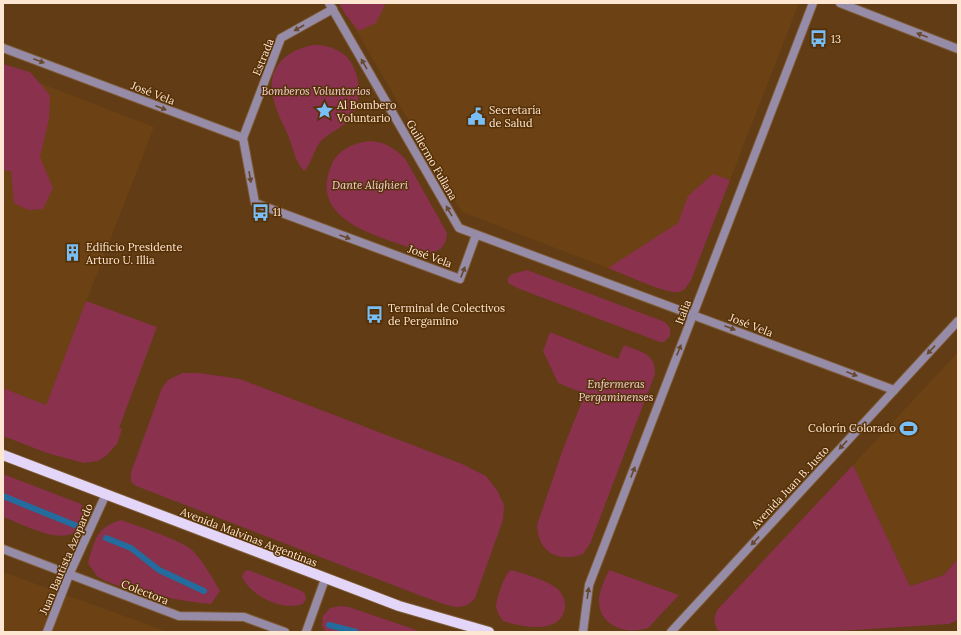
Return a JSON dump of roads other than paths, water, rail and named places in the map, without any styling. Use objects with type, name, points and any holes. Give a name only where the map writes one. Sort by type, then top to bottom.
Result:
[{"type":"main road","name":"Avenida Malvinas Argentinas","points":[[3,455],[325,579],[399,606],[482,631]]},
{"type":"street","name":"Italia","points":[[583,632],[589,585],[813,3]]},
{"type":"street","points":[[840,3],[958,49]]},
{"type":"street","name":"Estrada","points":[[243,138],[281,38],[331,6]]},
{"type":"street","name":"Guillermo Fullana","points":[[331,6],[458,228],[476,235]]},
{"type":"street","name":"José Vela","points":[[3,48],[243,138],[255,203],[460,279],[476,235],[894,390]]},
{"type":"street","name":"Avenida Juan B. Justo","points":[[671,632],[958,321]]},
{"type":"street","name":"Juan Bautista Azopardo","points":[[47,632],[69,575],[106,494]]},
{"type":"street","name":"Colectora","points":[[3,549],[179,616],[244,617],[285,632]]},
{"type":"street","points":[[306,632],[325,579]]},
{"type":"waterway","points":[[3,496],[77,526]]},
{"type":"waterway","points":[[106,538],[131,548],[159,570],[204,591]]},
{"type":"waterway","points":[[329,625],[356,632]]},
{"type":"place","name":"13","points":[[818,39]]},
{"type":"place","name":"Al Bombero Voluntario","points":[[324,111]]},
{"type":"place","name":"Secretaría de Salud","points":[[476,116]]},
{"type":"place","name":"11","points":[[260,212]]},
{"type":"place","name":"Edificio Presidente Arturo U. Illia","points":[[73,253]]},
{"type":"place","name":"Terminal de Colectivos de Pergamino","points":[[375,314]]},
{"type":"place","name":"Colorín Colorado","points":[[909,428]]},
{"type":"park label","name":"Bomberos Voluntarios","points":[[316,91]]},
{"type":"park label","name":"Dante Alighieri","points":[[370,185]]},
{"type":"park label","name":"Enfermeras Pergaminenses","points":[[616,390]]}]
